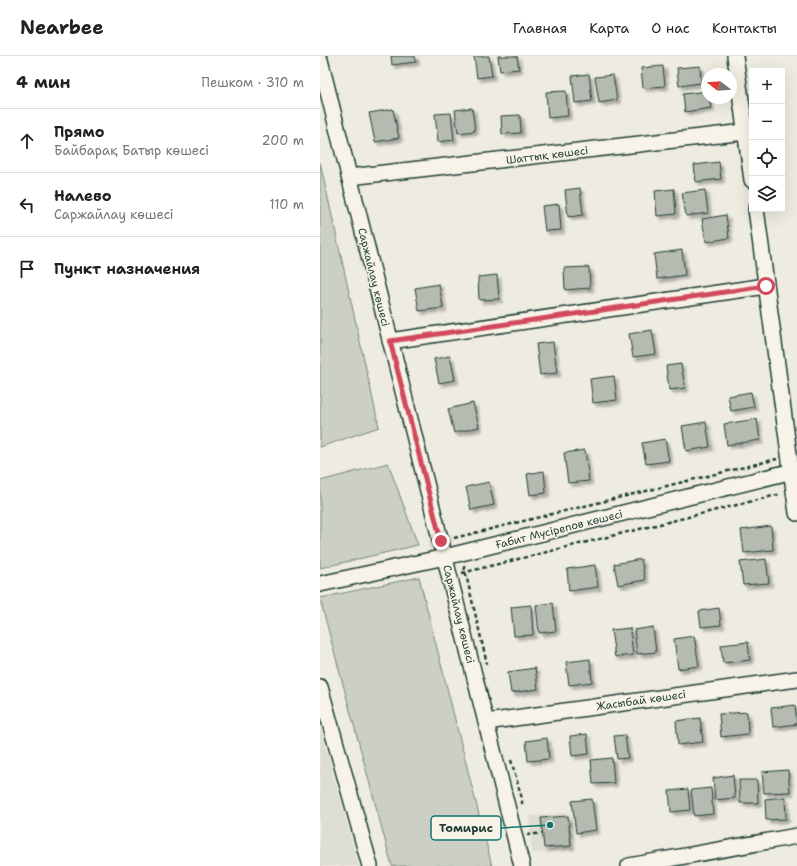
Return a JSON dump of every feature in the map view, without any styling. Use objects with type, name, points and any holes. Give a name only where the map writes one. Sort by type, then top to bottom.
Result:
[{"type":"street","points":[[735,56],[752,176]]},
{"type":"street","name":"Саржайлау көшесі","points":[[320,60],[522,866]]},
{"type":"street","name":"Шаттық көшесі","points":[[349,177],[746,132]]},
{"type":"street","points":[[756,212],[789,456],[794,471],[794,490],[797,513]]},
{"type":"street","points":[[390,341],[766,286]]},
{"type":"street","name":"Ғабит Мүсірепов көшесі","points":[[320,584],[445,557],[794,471]]},
{"type":"street","name":"Жасыбай көшесі","points":[[486,722],[797,679]]},
{"type":"street","points":[[320,687],[370,866]]},
{"type":"street","points":[[629,866],[797,836]]},
{"type":"path","points":[[441,541],[789,456]]},
{"type":"path","points":[[449,576],[794,490]]},
{"type":"path","points":[[524,835],[543,833]]},
{"type":"shaded area","points":[[320,162],[379,427],[320,447]]},
{"type":"shaded area","points":[[388,463],[418,545],[320,568],[320,481]]},
{"type":"shaded area","points":[[419,577],[492,866],[392,866],[320,599]]},
{"type":"shaded area","points":[[320,726],[359,866],[320,866]]},
{"type":"shaded area","points":[[570,812],[573,849],[532,853],[529,816]]},
{"type":"building","points":[[391,56],[415,56],[416,62],[392,65]]},
{"type":"building","points":[[474,56],[489,56],[492,76],[477,78]]},
{"type":"building","points":[[498,56],[517,56],[519,69],[500,71]]},
{"type":"building","points":[[663,66],[665,86],[643,88],[641,68]]},
{"type":"building","points":[[700,66],[701,83],[679,86],[677,68]]},
{"type":"building","points":[[589,74],[592,101],[575,103],[572,76]]},
{"type":"building","points":[[613,75],[617,100],[599,103],[595,77]]},
{"type":"building","points":[[566,91],[568,116],[548,118],[546,92]]},
{"type":"building","points":[[701,92],[701,104],[710,104],[711,108],[685,112],[683,94]]},
{"type":"building","points":[[472,108],[475,131],[458,133],[455,110]]},
{"type":"building","points":[[393,109],[399,138],[375,142],[369,113]]},
{"type":"building","points":[[451,113],[454,140],[438,142],[435,114]]},
{"type":"building","points":[[520,115],[521,133],[502,134],[501,116]]},
{"type":"building","points":[[719,162],[721,179],[696,182],[694,165]]},
{"type":"building","points":[[580,188],[583,215],[568,217],[565,190]]},
{"type":"building","points":[[674,189],[676,214],[657,216],[655,191]]},
{"type":"building","points":[[705,190],[708,213],[686,216],[682,193]]},
{"type":"building","points":[[559,204],[561,230],[545,231],[542,206]]},
{"type":"building","points":[[726,215],[729,238],[706,242],[702,219]]},
{"type":"building","points":[[682,250],[685,275],[657,279],[654,254]]},
{"type":"building","points":[[589,267],[590,288],[565,290],[564,268]]},
{"type":"building","points":[[497,275],[499,299],[479,300],[478,277]]},
{"type":"building","points":[[439,284],[443,308],[419,311],[415,288]]},
{"type":"building","points":[[652,330],[656,354],[633,357],[629,334]]},
{"type":"building","points":[[553,342],[557,373],[540,375],[536,344]]},
{"type":"building","points":[[450,356],[455,380],[439,383],[434,359]]},
{"type":"building","points":[[681,364],[685,388],[669,390],[666,366]]},
{"type":"building","points":[[614,376],[617,400],[593,403],[590,379]]},
{"type":"building","points":[[751,392],[754,407],[731,411],[728,396]]},
{"type":"building","points":[[473,403],[479,427],[454,433],[448,409]]},
{"type":"building","points":[[757,419],[760,440],[727,445],[724,424]]},
{"type":"building","points":[[706,422],[710,447],[686,451],[682,426]]},
{"type":"building","points":[[665,439],[669,461],[646,464],[642,443]]},
{"type":"building","points":[[585,450],[589,481],[568,483],[564,453]]},
{"type":"building","points":[[544,471],[546,493],[530,495],[527,474]]},
{"type":"building","points":[[489,482],[494,505],[471,510],[466,487]]},
{"type":"building","points":[[771,526],[773,550],[744,553],[741,530]]},
{"type":"building","points":[[641,559],[645,580],[618,585],[614,564]]},
{"type":"building","points":[[766,559],[769,583],[743,585],[740,562]]},
{"type":"building","points":[[595,565],[598,587],[569,591],[567,569]]},
{"type":"building","points":[[553,603],[556,631],[539,633],[536,605]]},
{"type":"building","points":[[531,605],[533,635],[514,636],[511,607]]},
{"type":"building","points":[[719,608],[721,625],[701,627],[699,611]]},
{"type":"building","points":[[653,627],[656,652],[637,654],[634,630]]},
{"type":"building","points":[[630,628],[633,655],[615,657],[611,630]]},
{"type":"building","points":[[694,636],[699,666],[678,669],[674,639]]},
{"type":"building","points":[[748,642],[750,660],[723,663],[721,645]]},
{"type":"building","points":[[590,659],[592,682],[569,685],[566,662]]},
{"type":"building","points":[[535,668],[538,689],[511,693],[508,672]]},
{"type":"building","points":[[795,705],[797,724],[773,727],[771,708]]},
{"type":"building","points":[[747,712],[748,734],[721,737],[719,714]]},
{"type":"building","points":[[700,718],[703,742],[678,745],[676,721]]},
{"type":"building","points":[[587,734],[589,754],[572,756],[570,736]]},
{"type":"building","points":[[625,735],[628,758],[617,759],[614,736]]},
{"type":"building","points":[[547,738],[549,759],[528,761],[526,741]]},
{"type":"building","points":[[612,758],[614,783],[593,784],[591,760]]},
{"type":"building","points":[[788,770],[790,792],[764,793],[762,772]]},
{"type":"building","points":[[733,775],[735,798],[715,800],[713,778]]},
{"type":"building","points":[[739,780],[757,780],[758,803],[740,803]]},
{"type":"building","points":[[711,788],[713,814],[694,816],[691,790]]},
{"type":"building","points":[[688,789],[690,810],[671,812],[669,791]]},
{"type":"building","points":[[785,797],[786,819],[766,820],[765,799]]},
{"type":"building","points":[[592,799],[596,830],[576,833],[572,801]]},
{"type":"building","points":[[568,816],[571,846],[544,848],[541,818]]},
{"type":"place","name":"Томирис","points":[[550,825]]},
{"type":"route","points":[[441,541],[390,341],[766,286]]}]
